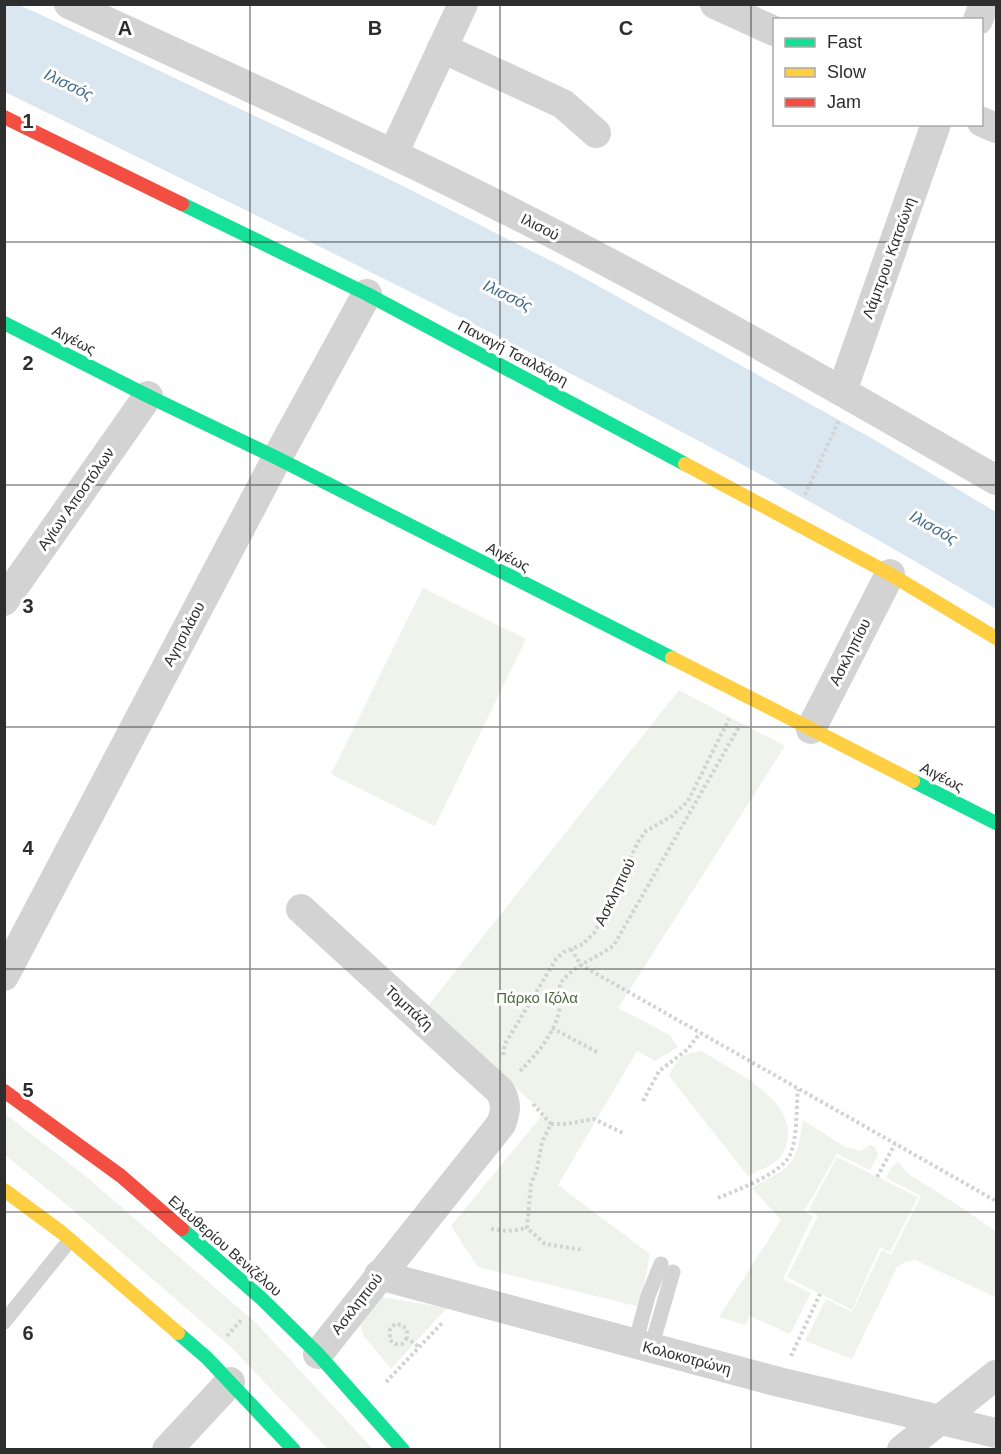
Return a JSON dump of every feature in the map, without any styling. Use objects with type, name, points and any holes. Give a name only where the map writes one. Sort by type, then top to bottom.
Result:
[{"type":"street","name":"Ιλισού","points":[[69,4],[393,154],[612,264],[841,405],[996,480]]},
{"type":"street","points":[[393,154],[463,4]]},
{"type":"street","points":[[715,4],[762,19]]},
{"type":"street","points":[[442,48],[563,104],[596,133]]},
{"type":"street","name":"Παναγή Τσαλδάρη","points":[[4,117],[367,294],[793,520],[890,574],[996,638]]},
{"type":"street","name":"Λάμπρου Κατσώνη","points":[[841,405],[935,126]]},
{"type":"street","name":"Αγησιλάου","points":[[4,975],[276,458],[367,294]]},
{"type":"street","name":"Αιγέως","points":[[4,323],[276,458],[996,823]]},
{"type":"street","name":"Αγίων Αποστόλων","points":[[4,601],[148,396]]},
{"type":"street","name":"Ασκληπίου","points":[[811,729],[890,574]]},
{"type":"street","name":"Τομπάζη","points":[[301,909],[514,1094]]},
{"type":"street","name":"Ελευθερίου Βενιζέλου","points":[[4,1091],[121,1176],[261,1298],[318,1354],[403,1449]]},
{"type":"street","name":"Ασκληπιού","points":[[318,1354],[501,1124],[514,1094]]},
{"type":"street","points":[[4,1190],[70,1240],[207,1358],[294,1449]]},
{"type":"street","name":"Κολοκοτρώνη","points":[[379,1275],[779,1382],[996,1433]]},
{"type":"street","points":[[902,1449],[996,1374]]},
{"type":"street","points":[[167,1449],[230,1382]]},
{"type":"street","points":[[940,1419],[966,1449]]},
{"type":"lane","points":[[4,1322],[70,1240]]},
{"type":"lane","points":[[643,1346],[667,1268]]},
{"type":"path","points":[[802,500],[841,405]]},
{"type":"path","points":[[514,1094],[522,1070],[540,1050],[552,1028],[560,1006],[560,984],[571,970],[602,955],[614,945],[748,698]]},
{"type":"path","name":"Ασκληπιού","points":[[514,1094],[503,1084],[502,1062],[505,1044],[550,966],[556,959],[583,944],[595,932],[638,842],[646,831],[672,816],[688,801],[748,698]]},
{"type":"path","points":[[571,950],[581,965],[996,1201]]},
{"type":"path","points":[[552,1028],[597,1052]]},
{"type":"path","points":[[643,1101],[659,1071],[688,1049],[700,1033]]},
{"type":"path","points":[[514,1094],[522,1070]]},
{"type":"path","points":[[718,1198],[774,1171],[789,1157],[798,1089]]},
{"type":"path","points":[[514,1094],[532,1104],[551,1124],[594,1119],[623,1133]]},
{"type":"path","points":[[526,1228],[531,1184],[537,1169],[542,1142],[551,1124]]},
{"type":"path","points":[[877,1177],[895,1144]]},
{"type":"path","points":[[491,1229],[508,1231],[526,1228],[545,1244],[584,1250]]},
{"type":"path","points":[[779,1382],[820,1294]]},
{"type":"path","points":[[386,1382],[466,1297]]},
{"type":"path","points":[[394,1324],[402,1325],[407,1330],[407,1338],[402,1344],[395,1344],[390,1340],[390,1329],[394,1324]]},
{"type":"path","points":[[407,1338],[419,1347]]},
{"type":"green space","points":[[423,588],[526,639],[435,826],[331,774]]},
{"type":"green space","name":"Πάρκο Ιζόλα","points":[[679,690],[785,746],[618,1008],[670,1035],[678,1047],[655,1061],[637,1051],[558,1185],[650,1254],[640,1307],[478,1267],[451,1226],[544,1113],[427,1007]]},
{"type":"green space","points":[[701,1051],[759,1087],[782,1112],[787,1126],[786,1145],[780,1157],[770,1166],[748,1176],[669,1076],[681,1058]]},
{"type":"green space","points":[[4,1113],[83,1174],[255,1322],[373,1449],[328,1449],[231,1347],[61,1200],[5,1155]]},
{"type":"green space","points":[[803,1120],[845,1147],[860,1151],[870,1145],[875,1147],[878,1155],[870,1170],[837,1154],[804,1211],[813,1216],[783,1279],[811,1293],[790,1334],[750,1316],[745,1325],[719,1317],[781,1220],[752,1188],[790,1163],[797,1148]]},
{"type":"green space","points":[[837,1157],[918,1197],[890,1252],[880,1247],[852,1310],[787,1277],[818,1216],[808,1211]]},
{"type":"green space","points":[[898,1162],[907,1173],[996,1232],[996,1294],[993,1296],[915,1260],[905,1262],[897,1267],[852,1359],[805,1341],[826,1299],[852,1312],[882,1250],[891,1255],[921,1196],[886,1178],[891,1168]]},
{"type":"green space","points":[[382,1297],[447,1308],[391,1369],[363,1335],[360,1324]]},
{"type":"water","name":"Ιλισσός","points":[[4,5],[18,5],[35,12],[399,184],[573,272],[873,439],[996,512],[996,609],[754,471],[506,340],[5,92]]},
{"type":"traffic: fast","points":[[182,204],[367,294],[685,464]]},
{"type":"traffic: fast","points":[[4,323],[672,658]]},
{"type":"traffic: fast","points":[[913,781],[996,823]]},
{"type":"traffic: fast","points":[[182,1229],[261,1298],[318,1354],[403,1450]]},
{"type":"traffic: fast","points":[[178,1333],[207,1358],[294,1450]]},
{"type":"traffic: slow","points":[[685,464],[890,574],[996,638]]},
{"type":"traffic: slow","points":[[672,658],[913,781]]},
{"type":"traffic: slow","points":[[4,1190],[61,1232],[178,1333]]},
{"type":"traffic: jam","points":[[4,117],[182,204]]},
{"type":"traffic: jam","points":[[4,1091],[121,1176],[182,1229]]}]
